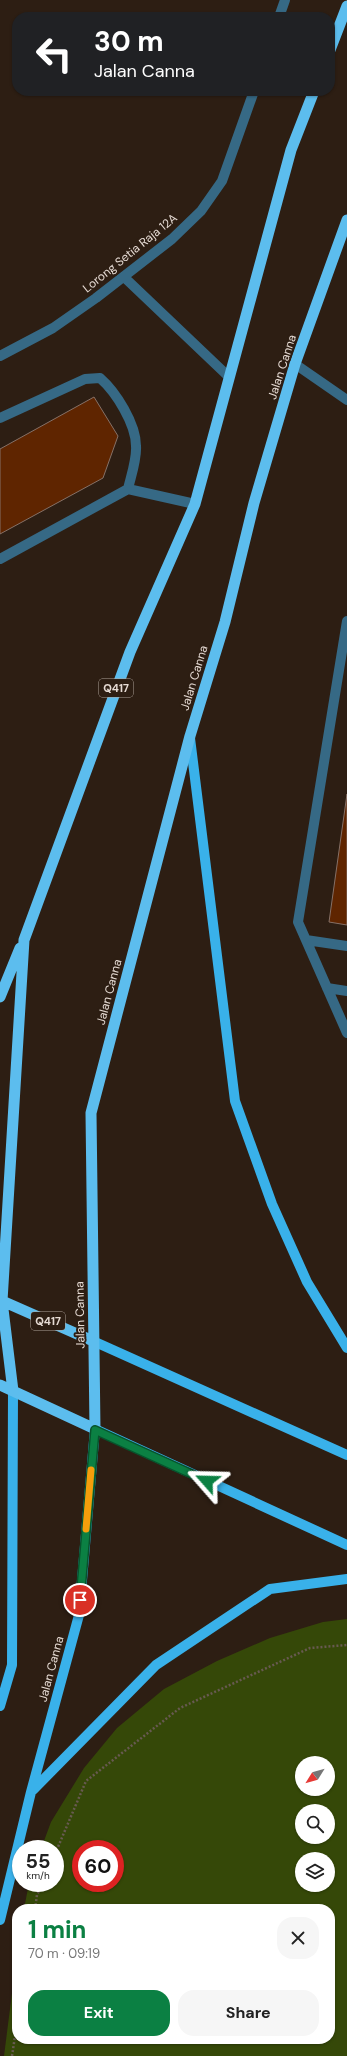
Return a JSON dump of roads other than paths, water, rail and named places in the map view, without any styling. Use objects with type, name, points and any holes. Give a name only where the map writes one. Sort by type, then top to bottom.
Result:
[{"type":"highway","points":[[335,37],[347,6]]},
{"type":"highway","name":"Q417","points":[[13,1391],[1,1300],[24,940],[130,652],[196,504],[229,376],[292,150],[312,96]]},
{"type":"highway","name":"Jalan Canna","points":[[95,1430],[91,1113],[190,736],[225,622],[254,503],[295,364],[347,220]]},
{"type":"highway","points":[[0,997],[24,940]]},
{"type":"highway","name":"Q417","points":[[1,1300],[93,1341]]},
{"type":"highway","points":[[0,1385],[95,1430]]},
{"type":"main road","points":[[190,736],[235,1101],[272,1204],[307,1282],[347,1348]]},
{"type":"main road","points":[[93,1341],[347,1456]]},
{"type":"main road","points":[[0,1706],[12,1665],[13,1391]]},
{"type":"main road","points":[[95,1430],[347,1545]]},
{"type":"main road","name":"Jalan Canna","points":[[0,1920],[31,1792],[79,1615],[95,1430]]},
{"type":"main road","points":[[31,1792],[163,1661],[270,1589],[347,1579]]},
{"type":"street","points":[[281,12],[285,0]]},
{"type":"street","name":"Lorong Setia Raja 12A","points":[[0,356],[53,328],[96,298],[172,239],[201,211],[222,181],[252,96]]},
{"type":"street","points":[[124,277],[229,376]]},
{"type":"street","points":[[295,364],[347,400]]},
{"type":"street","points":[[0,418],[85,379],[100,378],[110,387],[134,428],[137,447],[128,489]]},
{"type":"street","points":[[0,559],[128,489],[196,504]]},
{"type":"street","points":[[347,621],[298,922],[347,1033]]},
{"type":"street","points":[[306,940],[347,946]]},
{"type":"street","points":[[327,988],[347,991]]}]
